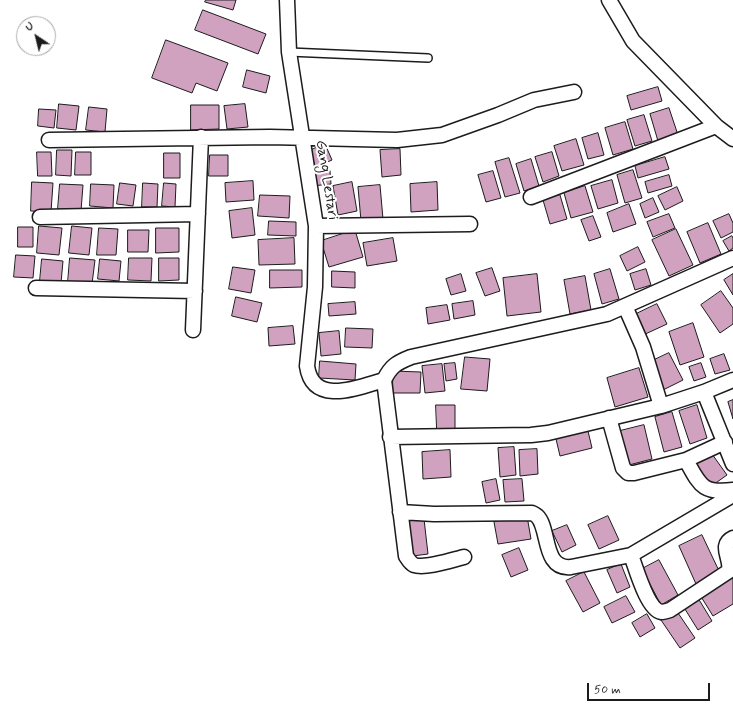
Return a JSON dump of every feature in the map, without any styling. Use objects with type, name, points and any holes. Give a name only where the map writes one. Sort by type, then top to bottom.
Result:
[{"type":"street","name":"Gang Lestari","points":[[287,0],[289,52],[316,226],[315,287],[307,366],[308,374],[311,380],[322,388],[337,391],[348,391],[384,380]]},
{"type":"street","points":[[609,0],[633,41],[716,126],[733,139]]},
{"type":"street","points":[[49,140],[301,137],[397,140],[442,134],[498,115],[534,100],[574,92]]},
{"type":"street","points":[[531,197],[716,126]]},
{"type":"street","points":[[194,330],[194,291],[201,137]]},
{"type":"street","points":[[40,217],[198,214]]},
{"type":"street","points":[[316,226],[470,224]]},
{"type":"street","points":[[464,557],[427,565],[416,565],[412,564],[406,556],[384,380],[390,369],[398,362],[411,357],[607,314],[733,258]]},
{"type":"street","points":[[36,288],[194,291]]},
{"type":"street","points":[[625,306],[643,347],[661,406]]},
{"type":"street","points":[[390,437],[531,435],[562,430],[661,406],[704,392],[733,380]]},
{"type":"street","points":[[704,392],[733,464]]},
{"type":"street","points":[[609,418],[624,468],[628,473],[634,473],[686,460],[725,442]]},
{"type":"street","points":[[686,460],[704,488],[718,491],[733,490]]},
{"type":"street","points":[[400,512],[434,514],[532,513],[537,516],[540,521],[548,548],[554,561],[559,566],[564,568],[631,555],[733,495]]},
{"type":"street","points":[[631,555],[649,601],[656,610],[662,612],[670,610],[729,571],[730,566],[725,550],[726,544],[733,538]]},
{"type":"lane","points":[[289,52],[428,58]]},
{"type":"building","points":[[206,0],[236,0],[233,10],[205,2]]},
{"type":"building","points":[[203,10],[266,34],[258,54],[195,30]]},
{"type":"building","points":[[166,40],[228,63],[217,91],[196,83],[192,93],[152,78]]},
{"type":"building","points":[[247,70],[270,76],[266,93],[243,87]]},
{"type":"building","points":[[658,87],[662,101],[631,110],[627,96]]},
{"type":"building","points":[[59,104],[79,106],[76,130],[57,128]]},
{"type":"building","points":[[245,104],[248,127],[227,129],[224,106]]},
{"type":"building","points":[[191,105],[219,105],[219,129],[191,130]]},
{"type":"building","points":[[89,107],[107,109],[105,132],[86,130]]},
{"type":"building","points":[[669,108],[678,135],[658,141],[650,114]]},
{"type":"building","points":[[39,109],[56,110],[54,128],[38,126]]},
{"type":"building","points":[[644,115],[652,141],[635,146],[627,120]]},
{"type":"building","points":[[625,122],[633,149],[613,155],[605,128]]},
{"type":"building","points":[[598,133],[604,155],[588,159],[582,138]]},
{"type":"building","points":[[576,139],[584,165],[562,171],[554,146]]},
{"type":"building","points":[[325,144],[332,160],[316,167],[309,151]]},
{"type":"building","points":[[400,149],[401,175],[382,177],[380,150]]},
{"type":"building","points":[[57,150],[72,150],[71,176],[56,175]]},
{"type":"building","points":[[37,152],[51,152],[52,176],[38,176]]},
{"type":"building","points":[[76,152],[91,152],[91,175],[75,175]]},
{"type":"building","points":[[552,152],[559,176],[543,182],[535,157]]},
{"type":"building","points":[[164,153],[180,153],[180,178],[164,178]]},
{"type":"building","points":[[210,155],[228,155],[228,176],[209,176]]},
{"type":"building","points":[[665,157],[669,169],[638,178],[635,166]]},
{"type":"building","points":[[509,158],[520,193],[505,197],[495,162]]},
{"type":"building","points":[[531,159],[539,186],[524,191],[516,164]]},
{"type":"building","points":[[633,170],[642,198],[625,203],[617,175]]},
{"type":"building","points":[[330,171],[331,184],[312,186],[311,173]]},
{"type":"building","points":[[493,171],[501,198],[486,202],[478,175]]},
{"type":"building","points":[[669,175],[672,186],[648,193],[645,182]]},
{"type":"building","points":[[612,180],[618,203],[598,209],[591,186]]},
{"type":"building","points":[[253,181],[254,200],[226,202],[225,183]]},
{"type":"building","points":[[32,182],[53,183],[51,212],[31,211]]},
{"type":"building","points":[[352,182],[357,211],[338,215],[333,186]]},
{"type":"building","points":[[437,182],[438,210],[411,212],[410,184]]},
{"type":"building","points":[[120,183],[136,185],[133,206],[117,204]]},
{"type":"building","points":[[143,183],[158,184],[157,207],[142,207]]},
{"type":"building","points":[[164,183],[176,184],[175,207],[162,206]]},
{"type":"building","points":[[60,184],[83,185],[81,211],[58,209]]},
{"type":"building","points":[[91,184],[114,185],[113,208],[90,206]]},
{"type":"building","points":[[380,185],[383,219],[361,221],[358,187]]},
{"type":"building","points":[[585,186],[593,212],[571,218],[564,193]]},
{"type":"building","points":[[677,187],[683,201],[665,210],[658,196]]},
{"type":"building","points":[[260,195],[290,196],[289,218],[258,216]]},
{"type":"building","points":[[560,195],[567,219],[550,224],[543,200]]},
{"type":"building","points":[[653,198],[659,212],[645,218],[640,204]]},
{"type":"building","points":[[629,204],[636,224],[613,232],[607,213]]},
{"type":"building","points":[[252,208],[255,235],[232,238],[229,211]]},
{"type":"building","points":[[669,214],[675,228],[653,237],[647,222]]},
{"type":"building","points":[[729,214],[733,223],[733,232],[721,238],[713,221]]},
{"type":"building","points":[[593,216],[601,237],[589,241],[581,220]]},
{"type":"building","points":[[269,221],[296,222],[296,236],[268,235]]},
{"type":"building","points":[[708,223],[721,254],[700,263],[687,232]]},
{"type":"building","points":[[39,226],[62,228],[59,255],[37,253]]},
{"type":"building","points":[[72,226],[92,228],[89,255],[69,253]]},
{"type":"building","points":[[18,227],[33,227],[33,247],[18,247]]},
{"type":"building","points":[[99,228],[118,229],[116,255],[97,255]]},
{"type":"building","points":[[156,228],[179,228],[179,252],[156,253]]},
{"type":"building","points":[[676,229],[693,265],[669,276],[652,240]]},
{"type":"building","points":[[128,230],[149,230],[148,252],[128,252]]},
{"type":"building","points":[[355,230],[363,257],[329,267],[321,241]]},
{"type":"building","points":[[732,236],[733,248],[729,251],[723,241]]},
{"type":"building","points":[[294,238],[295,264],[259,265],[258,240]]},
{"type":"building","points":[[393,238],[397,261],[367,266],[363,243]]},
{"type":"building","points":[[638,247],[645,262],[627,271],[620,256]]},
{"type":"building","points":[[16,255],[35,256],[33,278],[14,277]]},
{"type":"building","points":[[70,258],[95,260],[92,284],[68,282]]},
{"type":"building","points":[[129,258],[152,258],[151,281],[128,280]]},
{"type":"building","points":[[159,258],[179,258],[179,280],[159,281]]},
{"type":"building","points":[[42,259],[63,261],[61,283],[40,281]]},
{"type":"building","points":[[100,259],[121,261],[119,281],[98,279]]},
{"type":"building","points":[[233,267],[255,270],[251,293],[229,289]]},
{"type":"building","points":[[492,268],[500,291],[485,296],[476,273]]},
{"type":"building","points":[[610,269],[619,299],[602,304],[594,274]]},
{"type":"building","points":[[646,269],[651,285],[635,290],[630,274]]},
{"type":"building","points":[[270,270],[302,270],[302,287],[270,288]]},
{"type":"building","points":[[332,271],[355,272],[355,288],[332,287]]},
{"type":"building","points":[[461,274],[466,291],[451,295],[446,279]]},
{"type":"building","points":[[537,274],[541,312],[507,316],[503,278]]},
{"type":"building","points":[[733,274],[733,295],[724,280]]},
{"type":"building","points":[[585,276],[591,310],[570,314],[564,280]]},
{"type":"building","points":[[721,291],[733,308],[733,324],[720,333],[701,305]]},
{"type":"building","points":[[236,297],[262,303],[257,322],[232,316]]},
{"type":"building","points":[[473,301],[475,315],[454,319],[452,304]]},
{"type":"building","points":[[355,302],[356,314],[329,316],[328,304]]},
{"type":"building","points":[[657,304],[667,324],[641,336],[632,316]]},
{"type":"building","points":[[447,305],[450,320],[428,324],[426,308]]},
{"type":"building","points":[[693,323],[704,357],[680,365],[669,332]]},
{"type":"building","points":[[293,326],[295,344],[269,346],[268,328]]},
{"type":"building","points":[[346,328],[373,329],[372,348],[345,347]]},
{"type":"building","points":[[339,331],[341,354],[321,356],[319,333]]},
{"type":"building","points":[[669,353],[683,380],[663,390],[650,362]]},
{"type":"building","points":[[724,354],[730,370],[715,374],[710,359]]},
{"type":"building","points":[[465,357],[490,359],[487,391],[461,389]]},
{"type":"building","points":[[320,361],[356,364],[355,380],[319,378]]},
{"type":"building","points":[[455,363],[457,379],[446,381],[444,364]]},
{"type":"building","points":[[701,363],[706,377],[694,381],[689,367]]},
{"type":"building","points":[[442,364],[445,391],[425,393],[422,366]]},
{"type":"building","points":[[639,368],[648,397],[615,407],[607,378]]},
{"type":"building","points":[[393,371],[421,372],[420,393],[393,393]]},
{"type":"building","points":[[733,400],[733,419],[728,402]]},
{"type":"building","points":[[436,405],[455,405],[455,429],[437,429]]},
{"type":"building","points":[[697,405],[707,438],[690,444],[679,411]]},
{"type":"building","points":[[672,412],[682,447],[664,452],[655,417]]},
{"type":"building","points":[[644,425],[652,459],[629,465],[620,431]]},
{"type":"building","points":[[588,431],[592,448],[560,456],[556,439]]},
{"type":"building","points":[[514,447],[516,475],[500,477],[498,448]]},
{"type":"building","points":[[537,449],[538,474],[520,476],[519,450]]},
{"type":"building","points":[[450,450],[451,477],[423,479],[422,452]]},
{"type":"building","points":[[712,454],[727,475],[710,487],[695,465]]},
{"type":"building","points":[[496,479],[500,500],[486,503],[482,482]]},
{"type":"building","points":[[522,479],[524,501],[505,502],[503,480]]},
{"type":"building","points":[[527,516],[531,539],[498,544],[494,522]]},
{"type":"building","points":[[608,516],[619,540],[599,549],[588,525]]},
{"type":"building","points":[[424,519],[428,554],[413,556],[409,520]]},
{"type":"building","points":[[567,525],[576,545],[562,552],[552,531]]},
{"type":"building","points":[[702,535],[720,573],[696,584],[679,546]]},
{"type":"building","points":[[519,548],[528,570],[511,577],[502,555]]},
{"type":"building","points":[[659,560],[678,595],[661,605],[642,569]]},
{"type":"building","points":[[621,564],[630,587],[617,593],[607,570]]},
{"type":"building","points":[[584,572],[600,603],[583,612],[566,581]]},
{"type":"building","points":[[731,575],[733,579],[733,604],[713,616],[700,595]]},
{"type":"building","points":[[626,596],[635,612],[612,623],[604,607]]},
{"type":"building","points":[[698,598],[712,621],[698,630],[683,606]]},
{"type":"building","points":[[676,610],[695,638],[680,648],[661,620]]},
{"type":"building","points":[[647,614],[655,628],[640,637],[632,623]]}]
